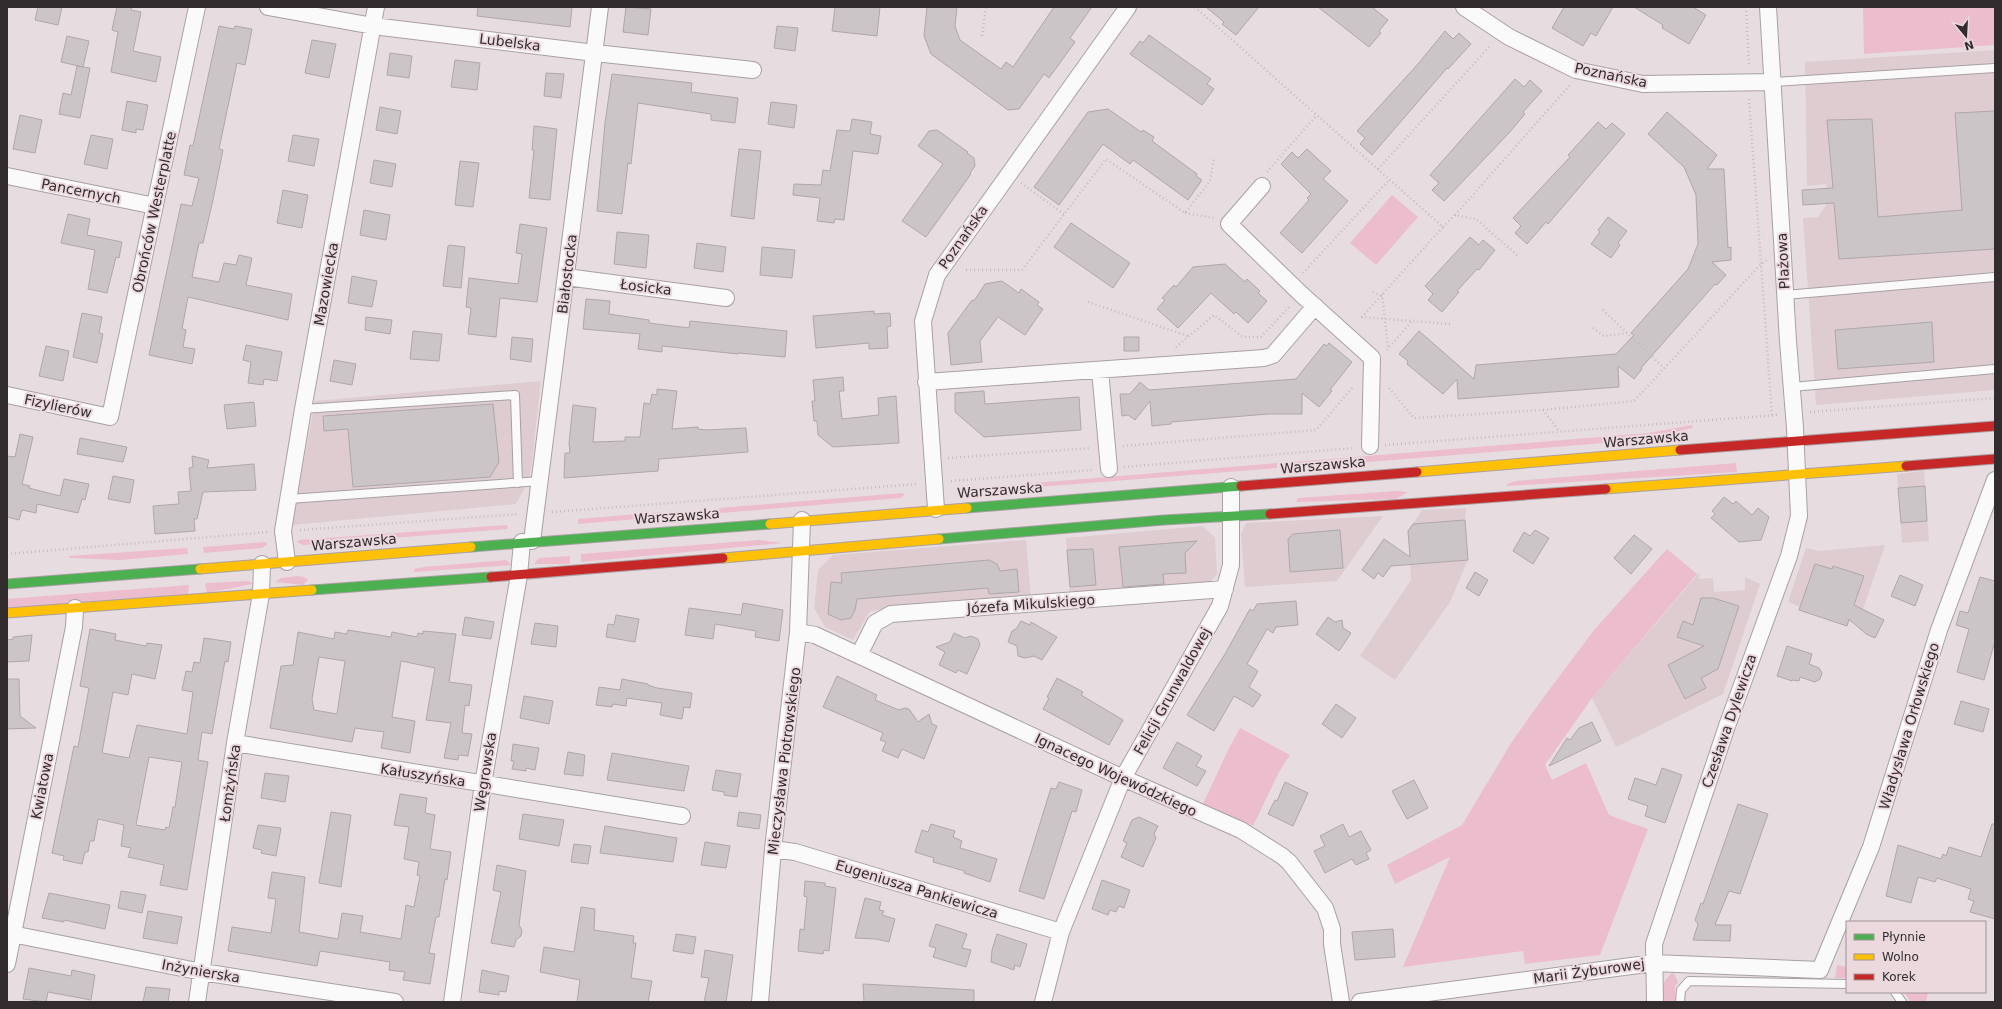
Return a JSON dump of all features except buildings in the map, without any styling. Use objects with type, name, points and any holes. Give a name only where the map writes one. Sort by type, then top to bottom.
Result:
[{"type":"street","name":"Obrońców Westerplatte","points":[[110,417],[197,7]]},
{"type":"street","name":"Lubelska","points":[[268,7],[373,26],[595,53],[753,70]]},
{"type":"street","name":"Mazowiecka","points":[[287,562],[283,531],[303,409],[376,7]]},
{"type":"street","name":"Białostocka","points":[[527,542],[536,513],[541,481],[600,7]]},
{"type":"street","name":"Poznańska","points":[[936,509],[926,382],[923,321],[937,275],[1128,7]]},
{"type":"street","name":"Poznańska","points":[[1464,7],[1509,37],[1576,70],[1642,84],[1773,82]]},
{"type":"street","name":"Plażowa","points":[[1768,7],[1785,295],[1796,440]]},
{"type":"street","name":"Pancernych","points":[[7,176],[155,206]]},
{"type":"street","points":[[1262,186],[1229,224],[1372,358],[1370,446]]},
{"type":"street","name":"Łosicka","points":[[566,277],[726,298]]},
{"type":"street","points":[[926,382],[1264,358],[1273,354],[1315,306]]},
{"type":"street","points":[[1100,370],[1109,469]]},
{"type":"street","name":"Fizylierów","points":[[7,395],[110,417]]},
{"type":"street","name":"Warszawska","points":[[7,584],[936,509],[1563,461],[1796,440],[1995,426]]},
{"type":"street","name":"Czesława Dylewicza","points":[[1655,1002],[1654,944],[1726,726],[1789,556],[1799,516],[1796,440]]},
{"type":"street","points":[[7,613],[519,575],[1164,520],[1232,517],[1995,459]]},
{"type":"street","name":"Władysława Orłowskiego","points":[[1820,970],[1871,847],[1939,630],[1995,480]]},
{"type":"street","name":"Felicji Grunwaldowej","points":[[1043,1002],[1061,932],[1123,778],[1220,606],[1230,565],[1232,517],[1231,487]]},
{"type":"street","name":"Mieczysława Piotrowskiego","points":[[760,1002],[773,849],[798,632],[803,551],[802,520]]},
{"type":"street","name":"Węgrowska","points":[[452,1002],[482,784],[519,575],[527,542]]},
{"type":"street","name":"Łomżyńska","points":[[197,1002],[235,743],[261,594],[262,564]]},
{"type":"street","name":"Józefa Mikulskiego","points":[[859,655],[875,623],[891,614],[1225,589]]},
{"type":"street","name":"Kwiatowa","points":[[7,964],[10,934],[74,628],[76,608]]},
{"type":"street","name":"Ignacego Wojewódzkiego","points":[[798,632],[815,635],[1123,778],[1241,830],[1265,844],[1290,862],[1324,908],[1332,929],[1332,944],[1341,1002]]},
{"type":"street","name":"Kałuszyńska","points":[[235,743],[682,816]]},
{"type":"street","name":"Eugeniusza Pankiewicza","points":[[773,849],[795,852],[1061,932]]},
{"type":"street","name":"Inżynierska","points":[[10,934],[202,972],[395,1002]]},
{"type":"street","name":"Marii Żyburowej","points":[[1360,1002],[1654,963],[1820,970]]},
{"type":"lane","points":[[1773,82],[1995,68]]},
{"type":"lane","points":[[1785,295],[1995,277]]},
{"type":"lane","points":[[1792,387],[1995,369]]},
{"type":"lane","points":[[303,409],[515,395],[518,483]]},
{"type":"lane","points":[[289,499],[541,481]]},
{"type":"lane","points":[[1680,1002],[1681,990],[1689,981],[1846,984]]},
{"type":"lane","points":[[1896,993],[1902,1002]]},
{"type":"path","points":[[982,36],[986,7]]},
{"type":"path","points":[[1195,7],[1443,227]]},
{"type":"path","points":[[1746,7],[1749,82],[1772,415]]},
{"type":"path","points":[[1378,169],[1495,41]]},
{"type":"path","points":[[1450,324],[1362,316],[1455,215],[1574,79]]},
{"type":"path","points":[[1262,186],[1261,179],[1317,115]]},
{"type":"path","points":[[1323,120],[1326,116]]},
{"type":"path","points":[[1185,213],[1210,181],[1214,158]]},
{"type":"path","points":[[966,270],[1022,270],[1106,159],[1185,213],[1212,218],[1229,224]]},
{"type":"path","points":[[1153,366],[1214,315],[1243,337],[1261,337],[1297,289],[1390,179]]},
{"type":"path","points":[[1018,180],[1064,214]]},
{"type":"path","points":[[1455,215],[1476,219],[1518,256]]},
{"type":"path","points":[[1388,388],[1414,418],[1542,410],[1634,401],[1761,264],[1771,258]]},
{"type":"path","points":[[1373,292],[1382,295]]},
{"type":"path","points":[[1382,295],[1388,348]]},
{"type":"path","points":[[1088,302],[1188,336]]},
{"type":"path","points":[[1603,310],[1664,368]]},
{"type":"path","points":[[942,459],[1316,430],[1412,321]]},
{"type":"path","points":[[1593,328],[1604,336],[1627,333]]},
{"type":"path","points":[[7,554],[283,531],[1109,469],[1370,446],[1995,398]]},
{"type":"path","points":[[1542,410],[1560,432]]},
{"type":"shaded area","points":[[1863,7],[1995,7],[1995,45],[1864,54]]},
{"type":"shaded area","points":[[1995,50],[1995,390],[1816,405],[1803,218],[1818,217],[1828,202],[1826,184],[1807,186],[1805,62]]},
{"type":"shaded area","points":[[1392,195],[1418,217],[1376,265],[1350,243]]},
{"type":"shaded area","points":[[541,381],[530,478],[516,504],[292,525],[315,401]]},
{"type":"shaded area","points":[[1693,425],[1692,428],[1640,440],[1294,468],[1293,462],[1648,433]]},
{"type":"shaded area","points":[[1277,463],[1277,468],[964,493],[961,491],[963,489]]},
{"type":"shaded area","points":[[1736,463],[1737,472],[1507,486],[1507,484],[1516,481]]},
{"type":"shaded area","points":[[1924,471],[1929,541],[1902,543],[1897,474]]},
{"type":"shaded area","points":[[1397,491],[1408,492],[1396,499],[1296,502],[1298,498]]},
{"type":"shaded area","points":[[902,493],[905,494],[901,498],[721,513],[718,511],[719,508]]},
{"type":"shaded area","points":[[1466,508],[1465,520],[1468,560],[1450,602],[1395,680],[1360,656],[1411,580],[1408,531],[1422,510]]},
{"type":"shaded area","points":[[662,512],[660,517],[578,524],[578,519]]},
{"type":"shaded area","points":[[1383,516],[1337,581],[1245,587],[1241,534],[1246,523]]},
{"type":"shaded area","points":[[508,526],[507,529],[303,545],[297,542],[299,540]]},
{"type":"shaded area","points":[[1203,526],[1215,538],[1217,574],[1207,585],[1070,595],[1066,538]]},
{"type":"shaded area","points":[[759,540],[782,543],[581,562],[581,554]]},
{"type":"shaded area","points":[[1026,540],[1031,597],[870,611],[853,640],[825,627],[814,608],[818,570],[833,555]]},
{"type":"shaded area","points":[[266,542],[267,545],[261,548],[204,553],[203,547]]},
{"type":"shaded area","points":[[1885,545],[1858,624],[1849,622],[1847,626],[1799,610],[1800,607],[1788,602],[1806,548],[1819,551]]},
{"type":"shaded area","points":[[187,548],[188,554],[120,560],[70,558],[69,556]]},
{"type":"shaded area","points":[[1667,549],[1697,574],[1592,698],[1545,765],[1552,780],[1586,763],[1609,815],[1648,829],[1600,955],[1525,964],[1523,951],[1403,967],[1450,857],[1395,884],[1387,865],[1462,825],[1513,740],[1543,698],[1594,630]]},
{"type":"shaded area","points":[[570,556],[570,564],[534,564],[539,558]]},
{"type":"shaded area","points":[[506,560],[512,565],[414,572],[414,569],[424,567]]},
{"type":"shaded area","points":[[1699,573],[1699,579],[1713,578],[1714,592],[1745,590],[1745,577],[1760,584],[1723,694],[1616,747],[1592,698]]},
{"type":"shaded area","points":[[297,576],[304,577],[308,580],[303,585],[275,582],[281,578]]},
{"type":"shaded area","points":[[249,581],[253,584],[207,593],[205,585],[207,583]]},
{"type":"shaded area","points":[[189,585],[188,594],[7,608],[7,599]]},
{"type":"shaded area","points":[[1240,728],[1290,755],[1279,772],[1253,826],[1203,804]]},
{"type":"shaded area","points":[[1837,965],[1846,967],[1846,978],[1835,978]]},
{"type":"shaded area","points":[[1673,971],[1678,982],[1675,986],[1675,1002],[1661,1002],[1664,982]]},
{"type":"shaded area","points":[[1905,993],[1928,993],[1926,1002],[1911,1002]]},
{"type":"traffic: fast","points":[[967,508],[1241,486]]},
{"type":"traffic: fast","points":[[939,539],[1164,520],[1270,514]]},
{"type":"traffic: fast","points":[[471,547],[770,524]]},
{"type":"traffic: fast","points":[[7,584],[200,569]]},
{"type":"traffic: fast","points":[[312,590],[491,577]]},
{"type":"traffic: slow","points":[[1417,472],[1680,450]]},
{"type":"traffic: slow","points":[[1606,489],[1906,466]]},
{"type":"traffic: slow","points":[[770,524],[967,508]]},
{"type":"traffic: slow","points":[[723,558],[939,539]]},
{"type":"traffic: slow","points":[[200,569],[471,547]]},
{"type":"traffic: slow","points":[[7,613],[312,590]]},
{"type":"traffic: jam","points":[[1680,450],[1995,426]]},
{"type":"traffic: jam","points":[[1906,466],[1995,459]]},
{"type":"traffic: jam","points":[[1241,486],[1417,472]]},
{"type":"traffic: jam","points":[[1270,514],[1606,489]]},
{"type":"traffic: jam","points":[[491,577],[723,558]]}]
